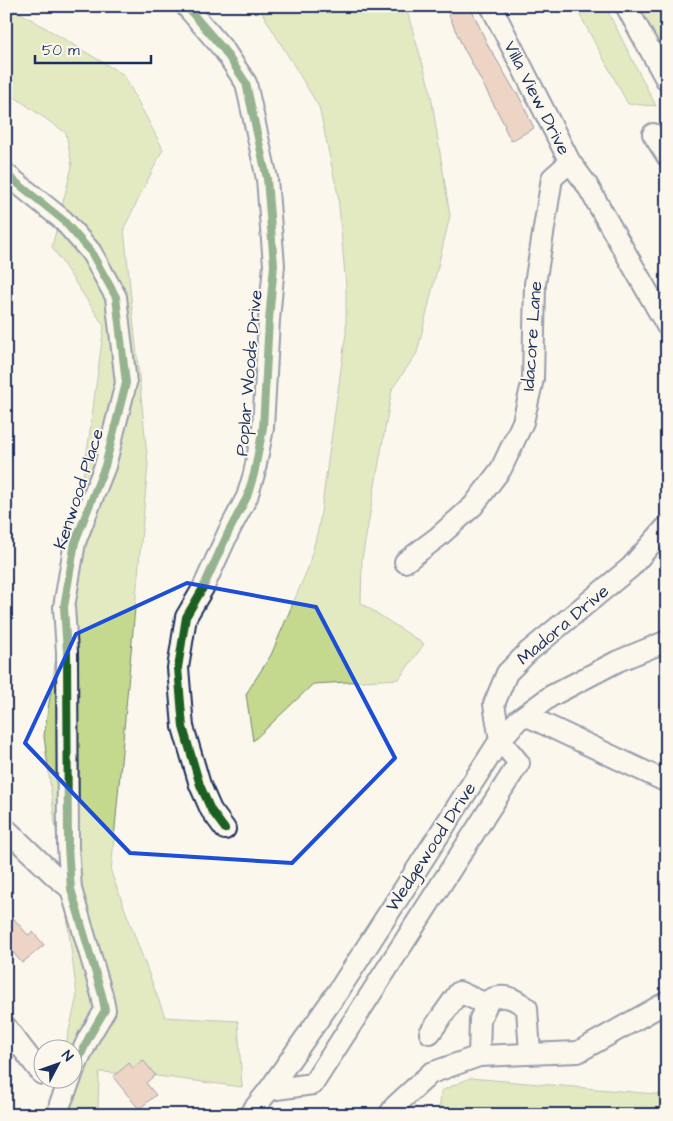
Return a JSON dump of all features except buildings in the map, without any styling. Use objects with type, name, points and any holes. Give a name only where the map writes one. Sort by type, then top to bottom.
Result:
[{"type":"street","name":"Poplar Woods Drive","points":[[186,6],[224,50],[246,83],[266,179],[274,265],[263,428],[254,474],[247,498],[229,531],[203,588],[186,617],[178,668],[183,727],[192,760],[211,810],[225,829]]},
{"type":"street","name":"Villa View Drive","points":[[491,6],[570,162]]},
{"type":"street","points":[[626,6],[667,81]]},
{"type":"street","points":[[653,134],[667,156]]},
{"type":"street","points":[[570,162],[587,185],[667,326]]},
{"type":"street","name":"Idacore Lane","points":[[405,562],[474,506],[501,469],[523,422],[533,379],[535,284],[552,178],[570,162]]},
{"type":"street","name":"Kenwood Place","points":[[6,174],[63,220],[91,252],[116,297],[126,383],[105,466],[75,542],[64,607],[67,652],[68,847],[71,889],[105,1010],[88,1036],[82,1050]]},
{"type":"street","name":"Madora Drive","points":[[500,740],[494,704],[507,673],[528,652],[631,567],[667,526]]},
{"type":"street","name":"Wedgewood Drive","points":[[249,1115],[269,1090],[339,990],[500,740],[525,715],[551,696],[618,661],[667,641]]},
{"type":"street","points":[[525,715],[667,782]]},
{"type":"street","points":[[269,1090],[313,1084],[519,763],[500,740]]},
{"type":"street","points":[[6,829],[71,889]]},
{"type":"street","points":[[430,1033],[459,992],[486,1004]]},
{"type":"street","points":[[480,1056],[480,1020],[489,1000],[498,996],[516,999],[527,1008],[530,1053]]},
{"type":"street","points":[[389,1115],[395,1106],[431,1073],[480,1056],[578,1052],[667,1002]]},
{"type":"street","points":[[6,1027],[32,1061]]},
{"type":"street","points":[[49,1088],[59,1110]]},
{"type":"street","points":[[59,1110],[67,1088]]},
{"type":"highlighted area","points":[[187,583],[316,607],[395,758],[292,863],[130,853],[25,743],[76,634]]},
{"type":"green space","points":[[6,6],[9,6],[124,75],[163,149],[124,228],[148,465],[111,872],[165,1017],[238,1021],[242,1087],[149,1075],[99,1072],[98,1115],[51,1115],[57,1088],[82,1088],[82,1038],[67,1038],[77,996],[44,736],[104,326],[52,247],[72,166],[66,133],[6,91]]},
{"type":"green space","points":[[258,6],[403,6],[407,11],[430,89],[450,216],[417,353],[392,389],[362,559],[361,603],[424,644],[399,679],[313,684],[253,741],[246,694],[271,655],[308,568],[319,526],[346,333],[346,287],[338,195],[319,107]]},
{"type":"green space","points":[[575,6],[605,6],[656,106],[628,104]]},
{"type":"green space","points":[[637,6],[667,6],[667,42],[659,47]]},
{"type":"green space","points":[[470,1078],[667,1095],[667,1115],[439,1115],[441,1091]]},
{"type":"cycle path","points":[[186,6],[224,50],[246,83],[267,179],[274,265],[263,428],[254,474],[247,497],[203,588],[186,617],[178,668],[183,727],[200,785],[211,810],[225,829]]},
{"type":"cycle path","points":[[6,174],[63,220],[91,252],[116,297],[126,383],[105,466],[75,542],[64,607],[67,652],[68,847],[71,889],[105,1010],[82,1052]]}]
